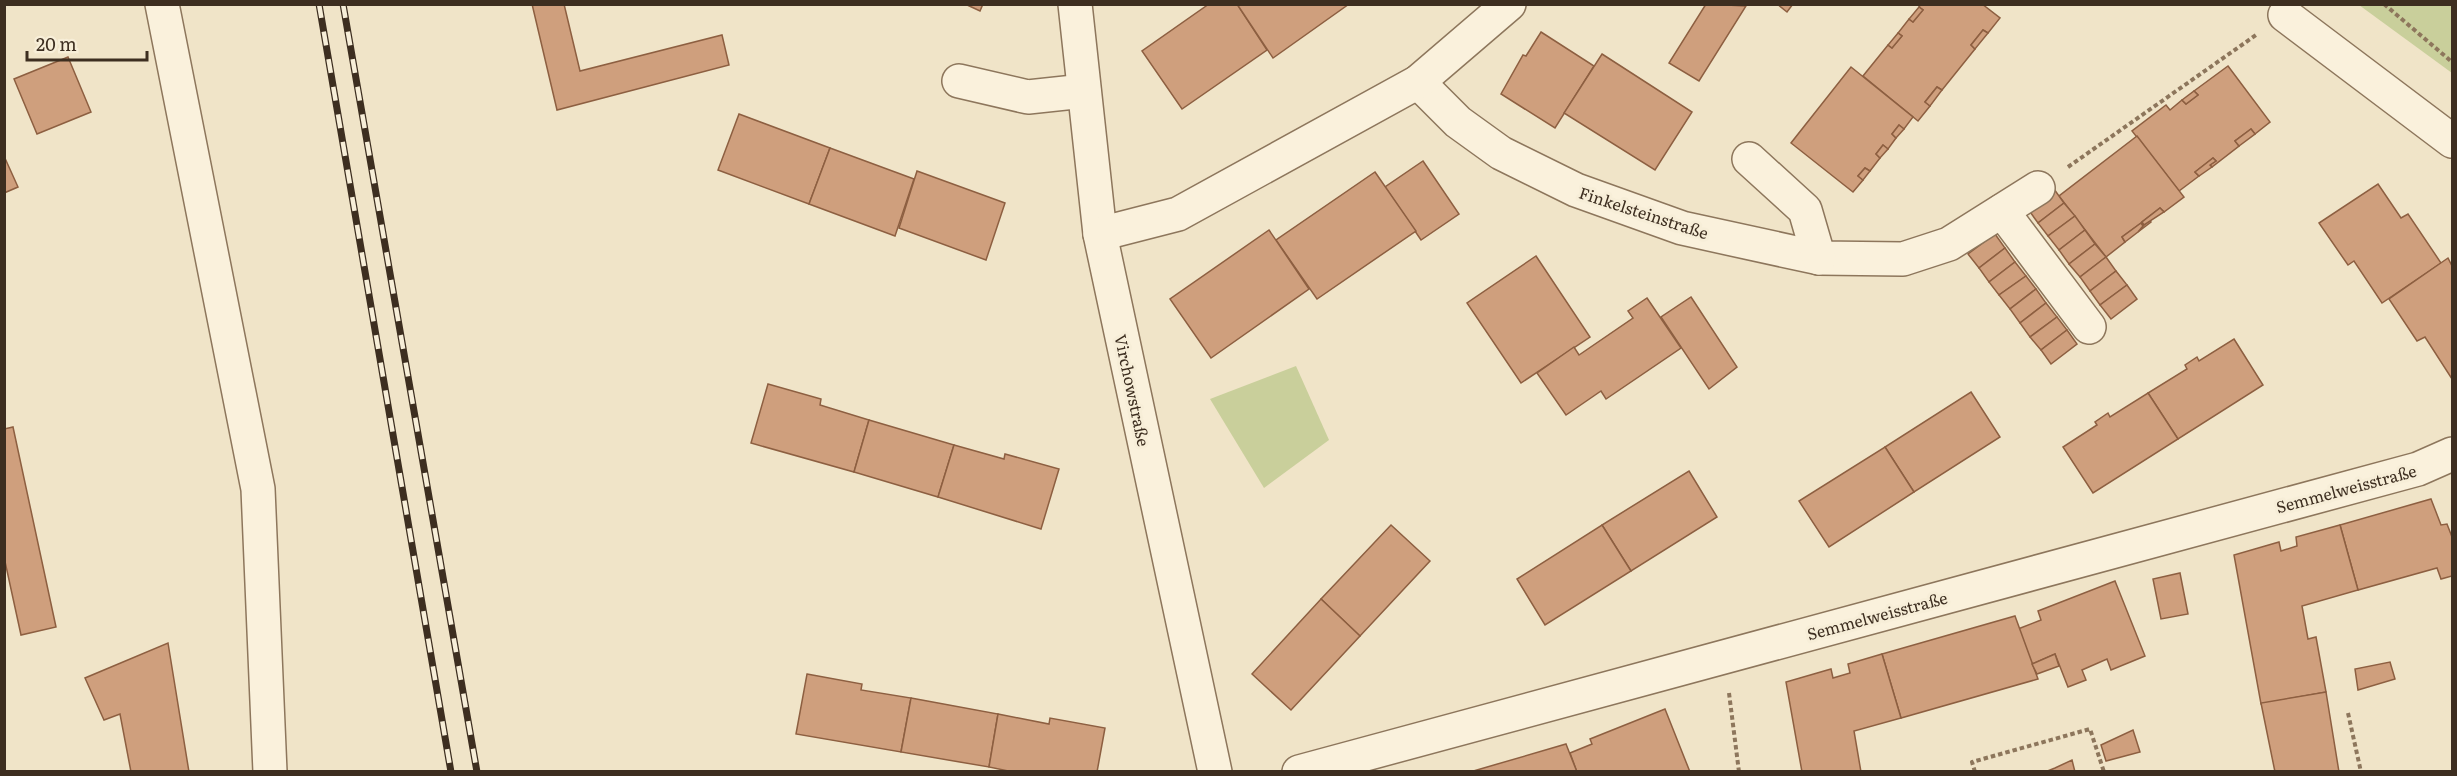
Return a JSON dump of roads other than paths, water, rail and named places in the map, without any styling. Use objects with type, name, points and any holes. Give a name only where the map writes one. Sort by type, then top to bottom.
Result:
[{"type":"street","points":[[162,4],[258,489],[270,771]]},
{"type":"street","name":"Virchowstraße","points":[[1075,4],[1100,234],[1215,771]]},
{"type":"street","points":[[1100,234],[1178,214],[1418,82],[1509,4]]},
{"type":"street","points":[[2285,15],[2452,141]]},
{"type":"street","points":[[959,81],[1028,97],[1084,91]]},
{"type":"street","name":"Finkelsteinstraße","points":[[1418,82],[1458,122],[1501,153],[1576,190],[1682,228],[1819,258],[1903,259],[1949,244],[2038,188]]},
{"type":"street","points":[[1749,159],[1805,210],[1819,258]]},
{"type":"street","points":[[2002,211],[2089,327]]},
{"type":"street","name":"Semmelweisstraße","points":[[1299,771],[2418,469],[2452,454]]},
{"type":"railway","points":[[319,4],[451,772]]},
{"type":"railway","points":[[343,4],[477,772]]}]
